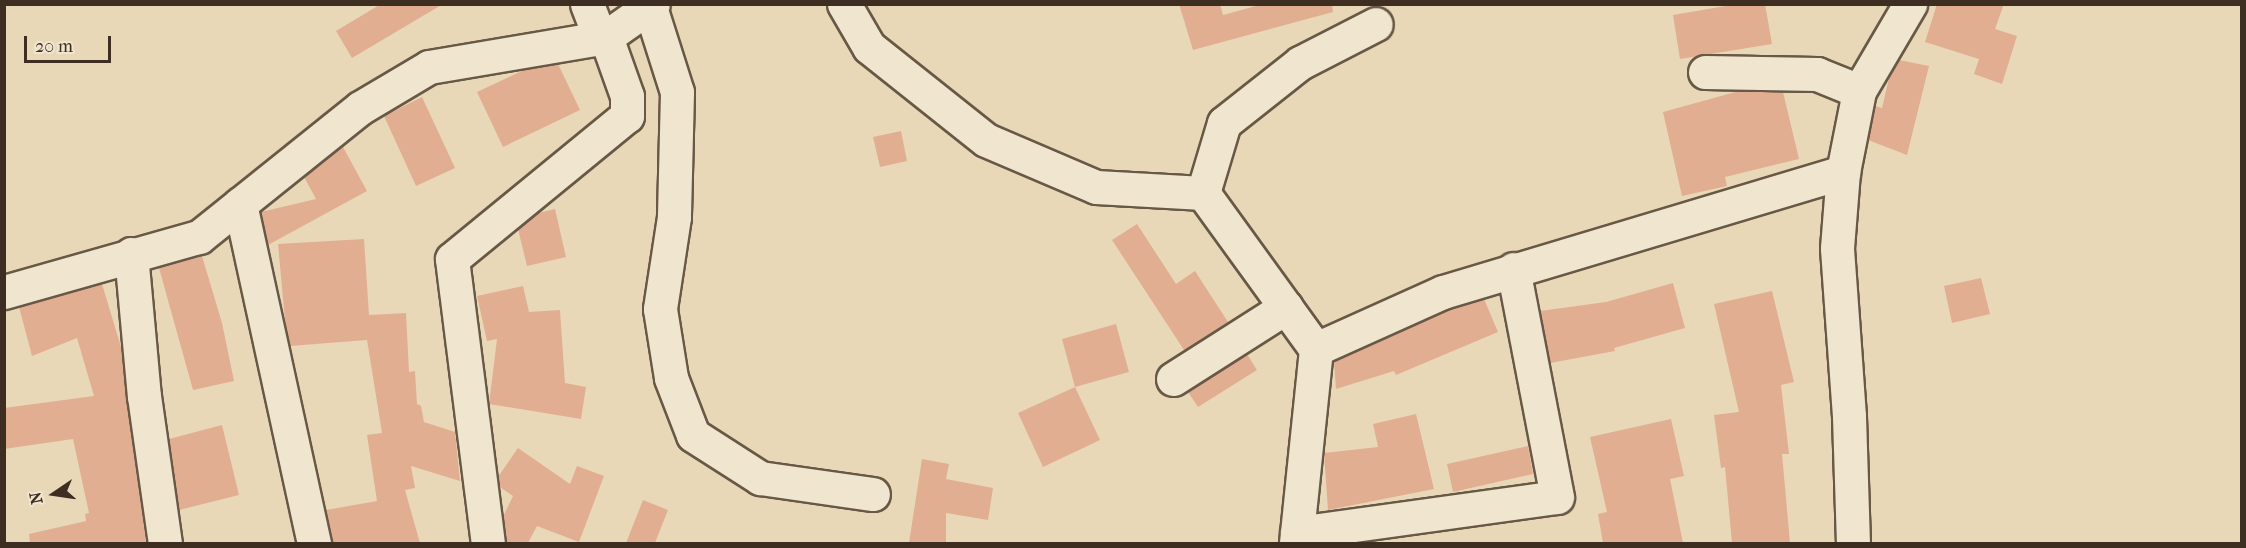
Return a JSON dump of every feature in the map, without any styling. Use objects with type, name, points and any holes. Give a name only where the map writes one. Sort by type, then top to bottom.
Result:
[{"type":"street","points":[[488,543],[452,259],[627,116],[627,96],[587,4]]},
{"type":"street","points":[[844,4],[869,47],[986,141],[1096,187],[1203,193]]},
{"type":"street","points":[[1853,543],[1849,416],[1837,248],[1843,172],[1859,91],[1911,4]]},
{"type":"street","points":[[4,292],[131,254],[199,237],[360,108],[429,67],[603,38],[651,6],[677,92],[674,217],[660,309],[671,378],[693,435],[760,478],[873,494]]},
{"type":"street","points":[[1203,193],[1224,123],[1300,63],[1376,24]]},
{"type":"street","points":[[1705,72],[1817,74],[1859,91]]},
{"type":"street","points":[[1316,350],[1443,292],[1513,269],[1843,172]]},
{"type":"street","points":[[1203,193],[1316,350],[1296,538],[1557,497],[1513,269]]},
{"type":"street","points":[[240,204],[314,543]]},
{"type":"street","points":[[131,254],[144,396],[165,543]]},
{"type":"street","points":[[1173,379],[1286,307]]},
{"type":"building","points":[[381,4],[443,4],[352,58],[336,31]]},
{"type":"building","points":[[1179,4],[1220,4],[1223,15],[1263,4],[1332,4],[1333,12],[1193,50]]},
{"type":"building","points":[[1737,4],[1765,4],[1772,44],[1680,59],[1673,15]]},
{"type":"building","points":[[1937,4],[2004,4],[1995,29],[2017,36],[2002,84],[1974,74],[1979,59],[1925,42]]},
{"type":"building","points":[[1899,60],[1929,66],[1907,155],[1868,140],[1875,106],[1882,108],[1889,78]]},
{"type":"building","points":[[558,64],[580,110],[503,147],[477,92],[524,70]]},
{"type":"building","points":[[1739,91],[1783,92],[1799,159],[1725,177],[1727,186],[1682,196],[1663,112]]},
{"type":"building","points":[[422,97],[455,168],[416,186],[384,116]]},
{"type":"building","points":[[901,131],[907,161],[880,167],[873,137]]},
{"type":"building","points":[[343,147],[367,191],[268,245],[261,212],[316,199],[304,177]]},
{"type":"building","points":[[555,209],[566,257],[527,266],[518,229],[538,213]]},
{"type":"building","points":[[1137,224],[1176,284],[1195,271],[1228,322],[1184,350],[1112,240]]},
{"type":"building","points":[[364,239],[369,315],[406,313],[409,372],[415,371],[417,404],[421,406],[424,422],[455,432],[460,481],[411,466],[415,488],[405,490],[420,543],[332,543],[326,510],[377,501],[367,435],[382,433],[367,340],[290,346],[285,320],[278,244]]},
{"type":"building","points":[[202,256],[222,323],[234,381],[193,390],[159,268]]},
{"type":"building","points":[[1981,278],[1990,314],[1952,323],[1944,286]]},
{"type":"building","points":[[1673,283],[1685,328],[1614,348],[1615,351],[1550,363],[1540,311],[1606,302]]},
{"type":"building","points":[[102,284],[121,347],[146,543],[30,543],[29,534],[86,521],[85,514],[89,513],[73,439],[4,449],[4,408],[94,396],[77,338],[32,356],[19,307]]},
{"type":"building","points":[[523,286],[529,312],[560,310],[565,383],[586,387],[581,419],[489,404],[497,339],[487,341],[477,296]]},
{"type":"building","points":[[1772,291],[1794,382],[1781,385],[1789,454],[1782,454],[1790,543],[1732,543],[1725,467],[1721,468],[1714,415],[1739,412],[1714,304]]},
{"type":"building","points":[[1484,299],[1498,332],[1396,375],[1394,371],[1336,389],[1334,362],[1450,310]]},
{"type":"building","points":[[1116,324],[1129,372],[1075,387],[1062,339]]},
{"type":"building","points":[[1247,354],[1257,370],[1198,407],[1188,392]]},
{"type":"building","points":[[1075,387],[1100,440],[1043,467],[1018,413]]},
{"type":"building","points":[[1416,414],[1434,489],[1328,510],[1324,453],[1378,447],[1373,424]]},
{"type":"building","points":[[1671,419],[1684,476],[1670,479],[1683,543],[1603,543],[1598,514],[1607,512],[1590,437]]},
{"type":"building","points":[[222,425],[239,495],[179,510],[169,439]]},
{"type":"building","points":[[1528,446],[1533,474],[1453,492],[1447,464]]},
{"type":"building","points":[[518,448],[570,484],[577,466],[604,476],[579,542],[537,526],[528,543],[506,543],[503,517],[513,496],[500,487],[498,477]]},
{"type":"building","points":[[922,459],[949,464],[946,479],[993,488],[988,520],[946,513],[946,543],[909,543]]},
{"type":"building","points":[[643,500],[668,510],[655,543],[626,543]]}]
